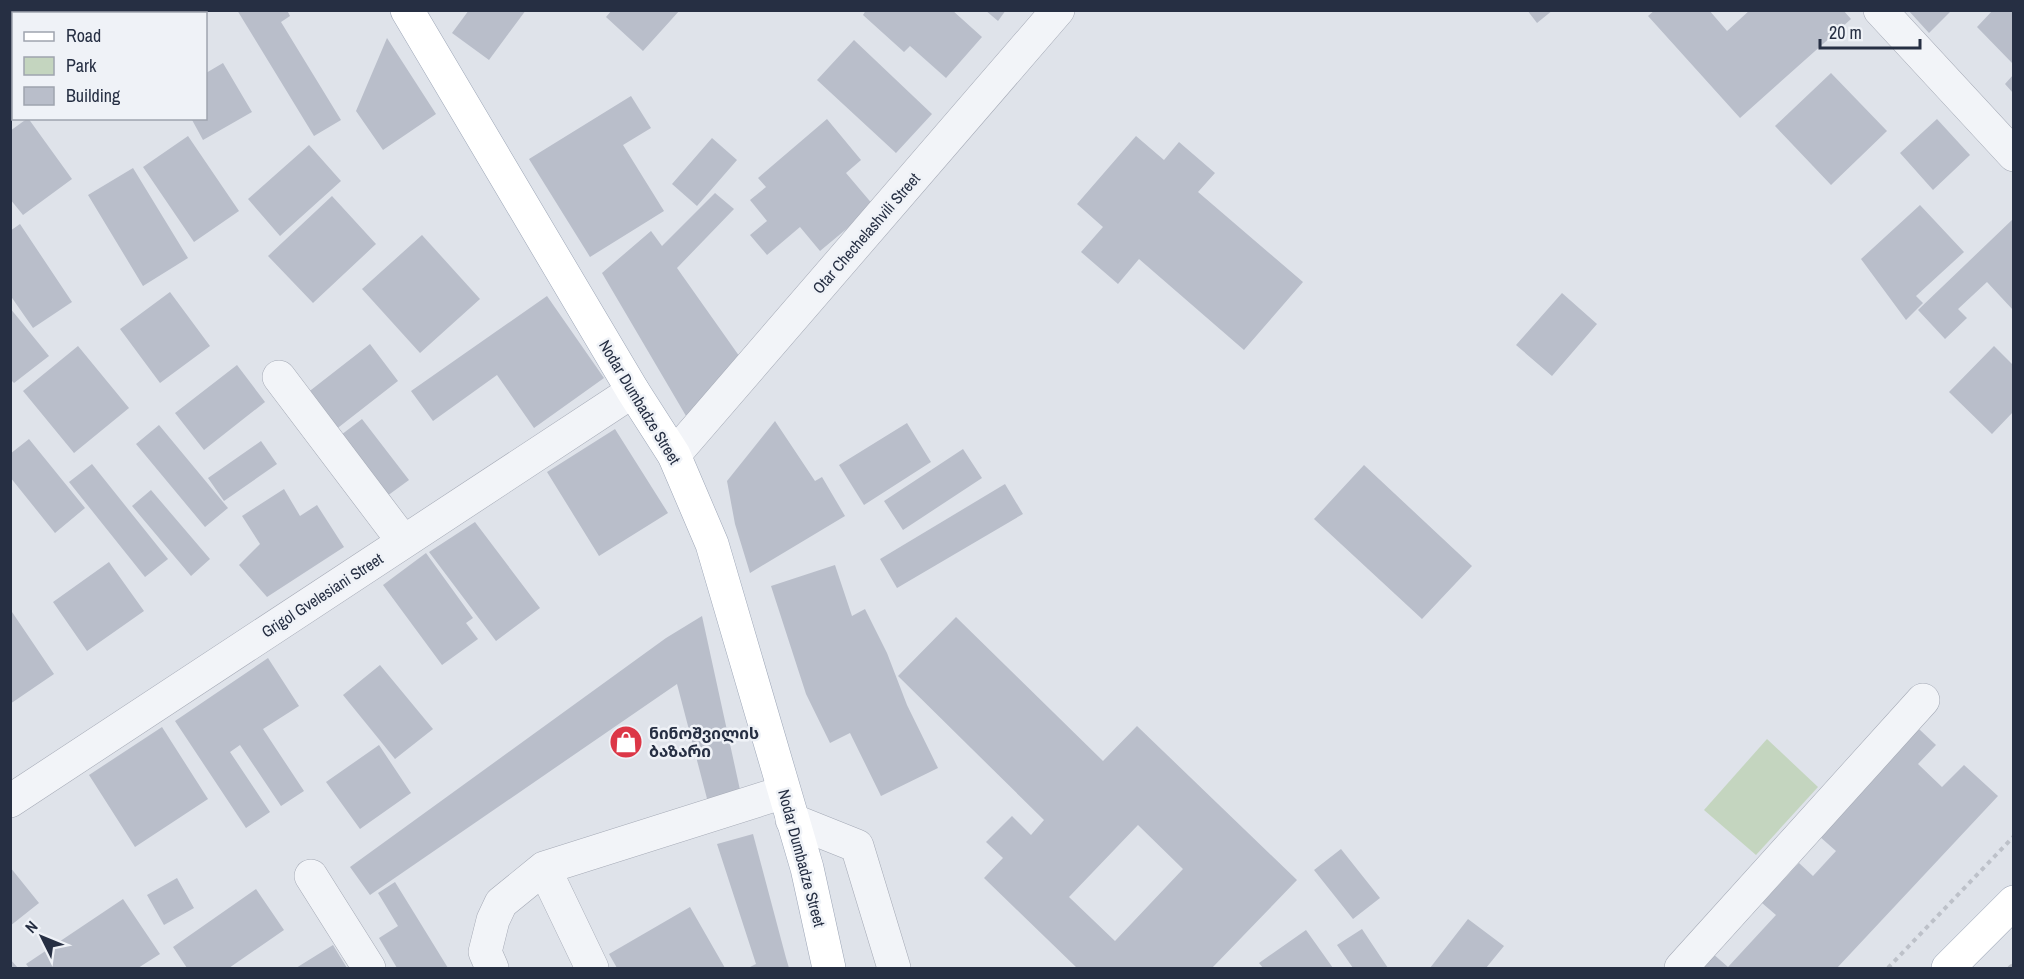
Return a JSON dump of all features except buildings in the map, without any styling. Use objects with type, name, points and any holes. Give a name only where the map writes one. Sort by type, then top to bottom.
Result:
[{"type":"main road","name":"Nodar Dumbadze Street","points":[[408,10],[633,391],[674,455],[712,544],[807,868],[830,969]]},
{"type":"main road","points":[[1948,969],[2013,902]]},
{"type":"street","name":"Otar Chechelashvili Street","points":[[674,455],[1058,10]]},
{"type":"street","points":[[1880,10],[2013,155]]},
{"type":"street","points":[[279,377],[403,542]]},
{"type":"street","name":"Grigol Gvelesiani Street","points":[[13,794],[633,391]]},
{"type":"street","points":[[1681,969],[1923,700]]},
{"type":"street","points":[[492,969],[485,952],[493,920],[501,903],[544,868],[788,806],[856,846],[894,969]]},
{"type":"street","points":[[544,868],[592,969]]},
{"type":"street","points":[[311,876],[369,969]]},
{"type":"path","points":[[1888,969],[2013,836]]},
{"type":"path","points":[[2009,969],[2013,964]]},
{"type":"green space","points":[[1767,739],[1818,787],[1756,855],[1704,810]]},
{"type":"place","name":"ნინოშვილის ბაზარი","points":[[626,742]]}]
